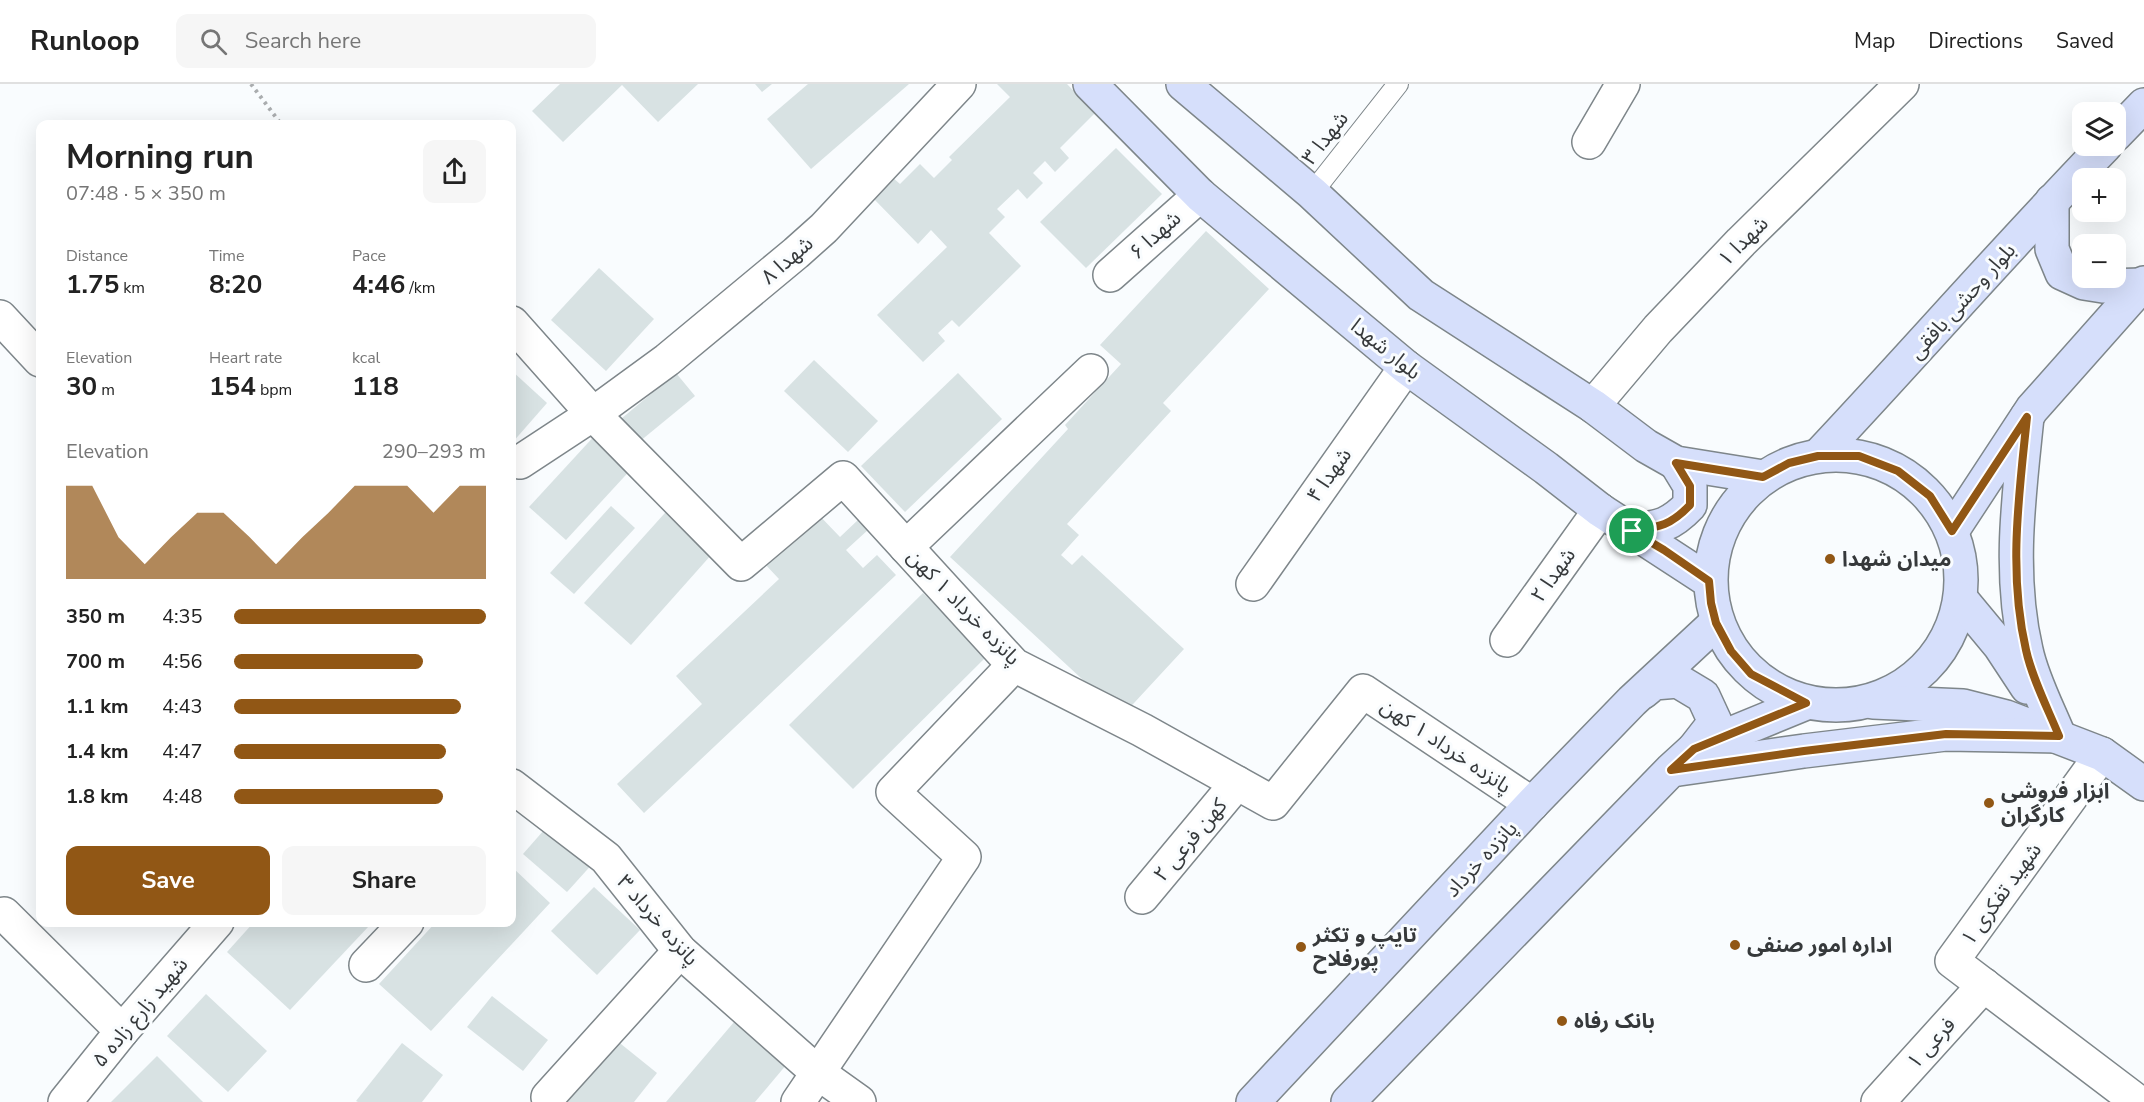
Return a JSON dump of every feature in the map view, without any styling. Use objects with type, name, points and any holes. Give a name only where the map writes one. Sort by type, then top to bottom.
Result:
[{"type":"main road","name":"بلوار شهدا","points":[[1090,84],[1200,195],[1406,367],[1600,510],[1709,581]]},
{"type":"main road","points":[[1183,84],[1311,193],[1422,295],[1593,406],[1646,446],[1676,463],[1763,477]]},
{"type":"main road","points":[[2126,124],[2144,105]]},
{"type":"main road","name":"بلوار وحشی بافقی","points":[[1818,456],[2095,156]]},
{"type":"main road","points":[[2052,201],[2052,249],[2062,273],[2084,283],[2140,294]]},
{"type":"main road","points":[[1952,531],[2032,409],[2140,294]]},
{"type":"main road","points":[[2027,417],[2017,514],[2017,602],[2026,653],[2059,736]]},
{"type":"main road","points":[[1869,702],[1903,687],[1930,664],[1950,634],[1961,599],[1962,564],[1952,531],[1930,496],[1898,471],[1859,456],[1818,456],[1789,463],[1763,477],[1734,506],[1715,541],[1709,581],[1716,623],[1731,651],[1751,674],[1806,703],[1838,707],[1869,702],[1963,706],[2006,717],[2102,754],[2144,784]]},
{"type":"main road","points":[[1632,531],[1658,527],[1677,519],[1690,505],[1690,486],[1676,463]]},
{"type":"main road","points":[[1961,599],[2001,646],[2059,736]]},
{"type":"main road","name":"پانزده خرداد","points":[[1253,1102],[1532,804],[1632,701],[1716,623]]},
{"type":"main road","points":[[1348,1102],[1683,759],[1716,722],[1703,696],[1678,681],[1654,683],[1632,701]]},
{"type":"main road","points":[[1683,759],[1806,703]]},
{"type":"main road","points":[[1683,759],[1804,751],[1946,734],[2059,736]]},
{"type":"street","name":"شهدا ۸","points":[[520,462],[593,414],[667,360],[803,247],[824,228],[959,84]]},
{"type":"street","points":[[1588,142],[1623,84]]},
{"type":"street","name":"شهدا ۱","points":[[1593,406],[1658,329],[1741,242],[1902,84]]},
{"type":"street","name":"شهدا ۶","points":[[1110,275],[1200,195]]},
{"type":"street","points":[[0,317],[36,356]]},
{"type":"street","name":"پانزده خرداد ۱ کهن","points":[[516,327],[593,414],[741,564],[843,478],[1014,665],[1142,730],[1273,803],[1364,692],[1532,804]]},
{"type":"street","name":"شهدا ۴","points":[[1253,584],[1406,367]]},
{"type":"street","points":[[906,548],[1091,371]]},
{"type":"street","name":"شهدا ۲","points":[[1507,640],[1600,510]]},
{"type":"street","points":[[798,1102],[964,857],[893,792],[1014,665]]},
{"type":"street","name":"شهید تفکری ۱","points":[[2102,754],[1952,961],[2138,1094]]},
{"type":"street","name":"کهن فرعی ۲","points":[[1142,897],[1237,783]]},
{"type":"street","name":"پانزده خرداد ۳","points":[[517,800],[606,858],[680,951],[817,1072],[859,1102]]},
{"type":"street","points":[[4,914],[122,1031]]},
{"type":"street","name":"شهید زارع زاده ۵","points":[[65,1102],[122,1031],[213,927]]},
{"type":"street","points":[[366,964],[402,927]]},
{"type":"street","points":[[548,1097],[680,951]]},
{"type":"street","name":"فرعی ۱","points":[[1878,1102],[1984,985]]},
{"type":"lane","name":"شهدا ۳","points":[[1311,193],[1398,84]]},
{"type":"path","points":[[250,84],[277,120]]},
{"type":"building","points":[[560,84],[698,84],[658,122],[622,85],[563,142],[532,111]]},
{"type":"building","points":[[755,84],[772,84],[762,92]]},
{"type":"building","points":[[808,84],[909,84],[811,169],[767,119]]},
{"type":"building","points":[[997,84],[1067,84],[1095,113],[1060,148],[1069,158],[1055,172],[1045,161],[1033,173],[1043,183],[1027,199],[1018,189],[997,209],[1005,217],[989,233],[1021,266],[959,327],[952,320],[938,333],[945,341],[923,362],[877,315],[947,247],[931,230],[918,244],[872,197],[892,177],[900,184],[920,164],[934,178],[952,160],[949,157],[1010,97]]},
{"type":"building","points":[[1116,148],[1162,194],[1086,268],[1040,222]]},
{"type":"building","points":[[1206,231],[1269,289],[1163,403],[1171,411],[1067,524],[1079,535],[1061,555],[1072,565],[1082,555],[1184,649],[1122,716],[950,557],[1068,429],[1065,425],[1121,364],[1100,345]]},
{"type":"building","points":[[599,268],[654,319],[606,371],[551,320]]},
{"type":"building","points":[[814,360],[878,421],[848,452],[784,391]]},
{"type":"building","points":[[676,373],[695,396],[639,442],[621,419]]},
{"type":"building","points":[[958,373],[1002,419],[905,512],[861,466]]},
{"type":"building","points":[[516,375],[547,403],[516,438]]},
{"type":"building","points":[[598,432],[635,465],[566,540],[529,507]]},
{"type":"building","points":[[673,504],[720,545],[631,645],[584,603]]},
{"type":"building","points":[[611,506],[635,528],[574,594],[550,573]]},
{"type":"building","points":[[816,512],[840,537],[859,519],[869,529],[846,550],[863,568],[877,555],[896,575],[644,813],[617,784],[702,704],[676,676],[779,579],[763,562]]},
{"type":"building","points":[[923,593],[987,656],[853,789],[789,725]]},
{"type":"building","points":[[551,822],[595,861],[567,892],[523,854]]},
{"type":"building","points":[[516,871],[550,903],[431,1031],[379,984],[431,927],[516,927]]},
{"type":"building","points":[[594,887],[640,930],[597,975],[551,931]]},
{"type":"building","points":[[250,927],[368,927],[290,1010],[227,952]]},
{"type":"building","points":[[206,994],[267,1051],[228,1092],[167,1036]]},
{"type":"building","points":[[492,996],[548,1040],[523,1071],[467,1027]]},
{"type":"building","points":[[740,1015],[792,1058],[755,1102],[666,1102]]},
{"type":"building","points":[[616,1040],[657,1073],[634,1102],[567,1102]]},
{"type":"building","points":[[402,1043],[443,1075],[422,1102],[356,1101]]},
{"type":"building","points":[[157,1056],[203,1102],[111,1102]]},
{"type":"place","name":"میدان شهدا","points":[[1830,559]]},
{"type":"place","name":"ابزار فروشی کارگران","points":[[1989,803]]},
{"type":"place","name":"اداره امور صنفی","points":[[1735,945]]},
{"type":"place","name":"تایپ و تکثر پورفلاح","points":[[1301,947]]},
{"type":"place","name":"بانک رفاه","points":[[1562,1021]]},
{"type":"route","points":[[2027,417],[2017,514],[2017,602],[2026,653],[2059,736],[1946,734],[1671,770],[1694,749],[1806,703],[1751,674],[1731,651],[1716,623],[1709,581],[1632,531],[1658,527],[1677,519],[1690,505],[1690,486],[1676,463],[1763,477],[1789,463],[1818,456],[1859,456],[1898,471],[1930,496],[1952,531],[2027,417]]}]
